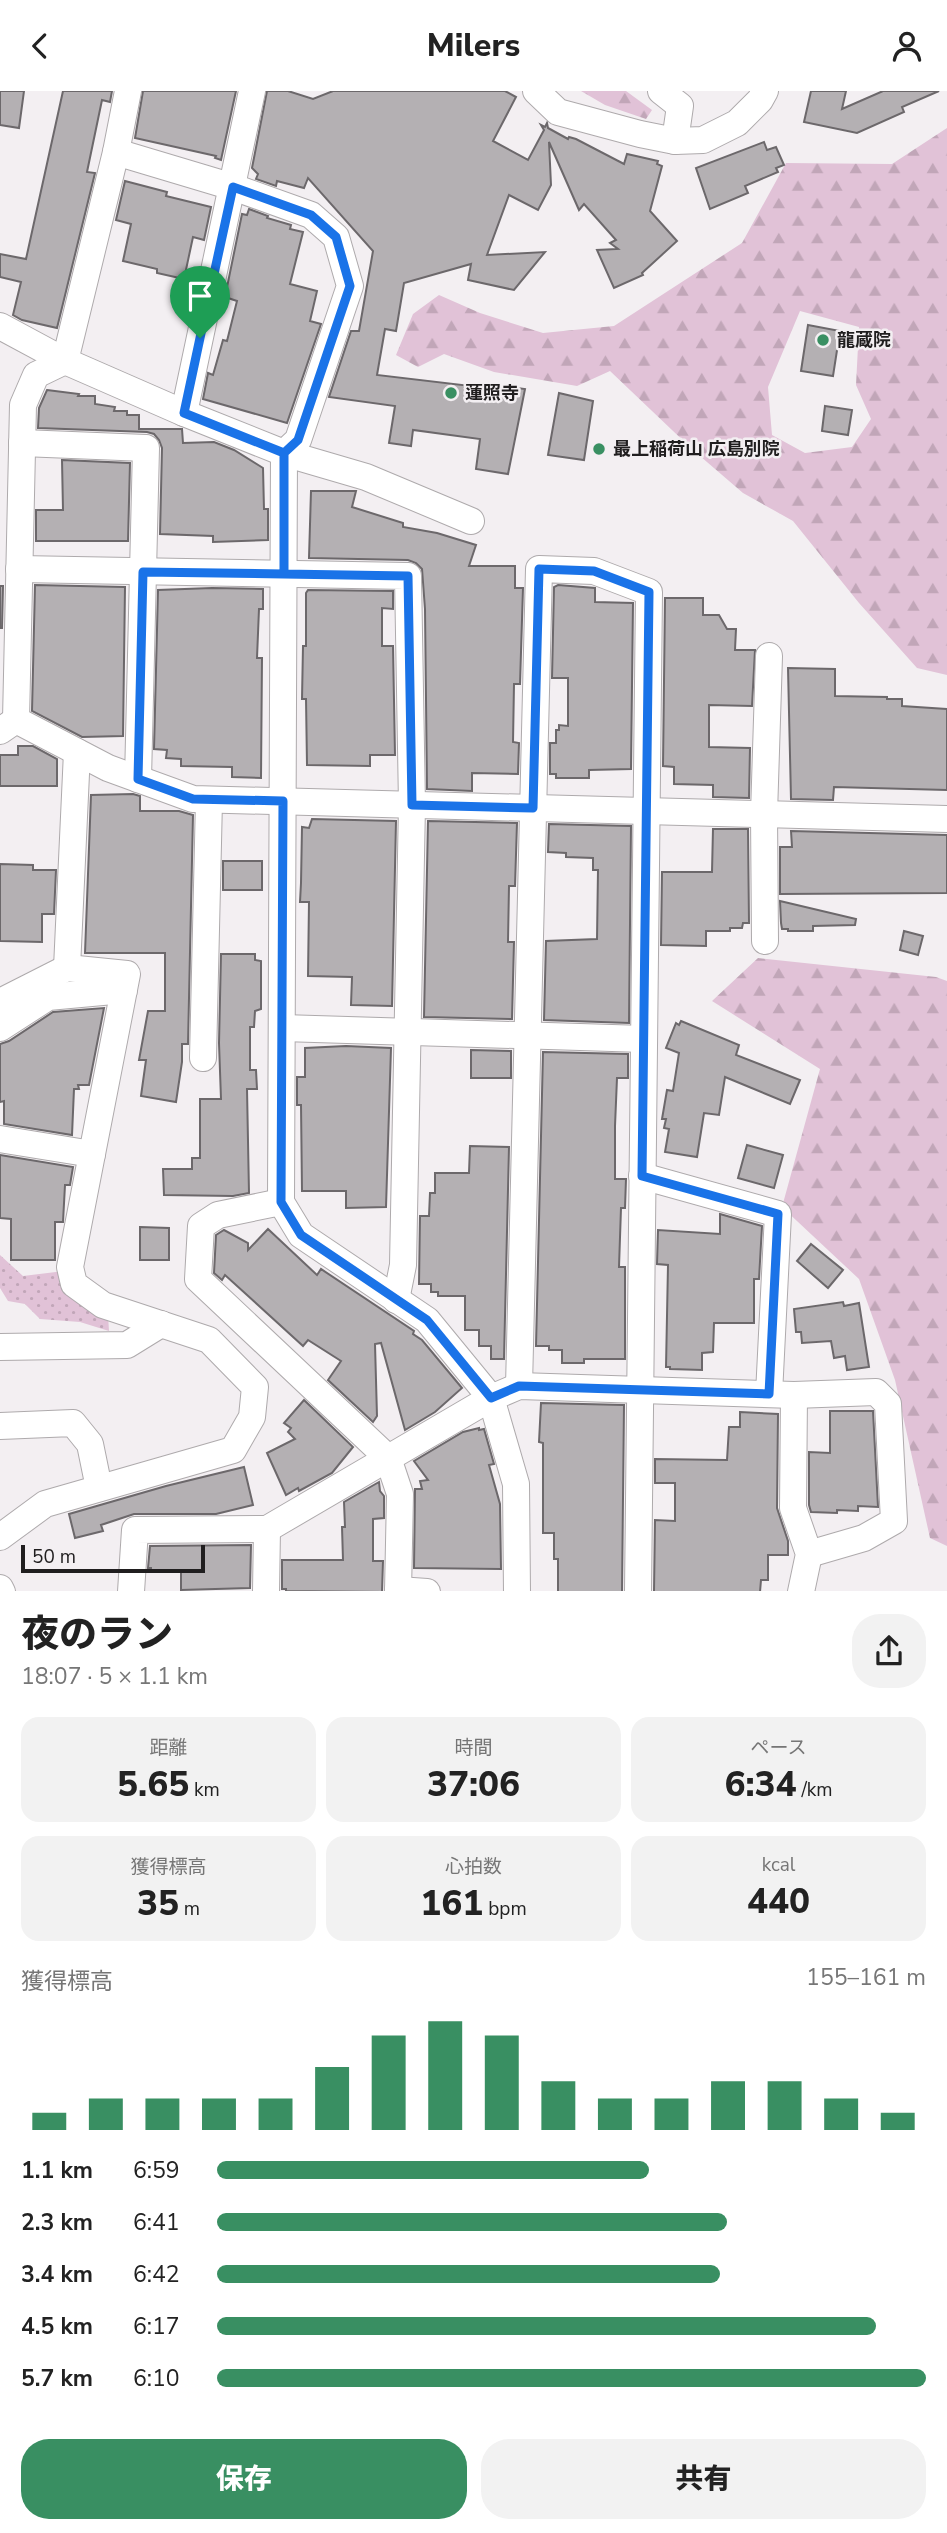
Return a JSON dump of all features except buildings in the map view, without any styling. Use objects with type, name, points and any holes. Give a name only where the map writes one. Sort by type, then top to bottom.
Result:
[{"type":"street","points":[[65,361],[116,152],[128,91]]},
{"type":"street","points":[[184,413],[251,91]]},
{"type":"street","points":[[536,91],[558,112],[675,141],[703,140],[737,123],[760,100],[765,91]]},
{"type":"street","points":[[675,96],[675,141]]},
{"type":"street","points":[[116,152],[233,187],[311,215],[336,237],[350,286],[298,440],[284,453],[281,1202],[301,1235],[427,1320],[491,1398],[516,1485],[517,1591]]},
{"type":"street","points":[[0,326],[65,361],[184,413],[284,453],[366,477],[471,521]]},
{"type":"street","points":[[65,361],[36,375],[23,405],[19,569],[8,726],[77,752],[108,768],[193,799],[947,819]]},
{"type":"street","points":[[22,443],[146,448],[138,779]]},
{"type":"street","points":[[19,569],[408,576],[412,805],[409,1032],[403,1265],[396,1300]]},
{"type":"street","points":[[519,1386],[539,569],[594,571],[649,592],[638,1591]]},
{"type":"street","points":[[765,941],[764,814],[769,656]]},
{"type":"street","points":[[67,968],[77,752]]},
{"type":"street","points":[[203,1058],[209,800]]},
{"type":"street","points":[[0,1002],[67,968],[127,974],[70,1267],[74,1284],[103,1305],[209,1340],[255,1387],[252,1417],[233,1450],[45,1504],[0,1537]]},
{"type":"street","points":[[0,1028],[48,997],[124,990]]},
{"type":"street","points":[[282,1028],[644,1038]]},
{"type":"street","points":[[0,1139],[92,1154]]},
{"type":"street","points":[[642,1176],[778,1214],[781,1395],[793,1508],[810,1554],[801,1591]]},
{"type":"street","points":[[281,1202],[218,1215],[201,1226],[198,1279],[388,1458],[400,1495],[398,1591],[427,1591]]},
{"type":"street","points":[[0,1347],[127,1345],[161,1324]]},
{"type":"street","points":[[131,1591],[135,1530],[267,1529],[491,1398],[519,1386],[781,1395],[876,1392],[888,1403],[894,1521],[864,1538],[810,1554]]},
{"type":"street","points":[[0,1426],[73,1423],[90,1444],[99,1488]]},
{"type":"street","points":[[266,1591],[267,1529]]},
{"type":"green space","points":[[581,91],[626,91],[652,110],[646,119],[605,105]]},
{"type":"green space","points":[[947,128],[947,675],[917,668],[859,603],[793,521],[743,493],[693,450],[610,371],[577,386],[494,372],[444,354],[418,367],[396,355],[413,314],[439,295],[480,313],[543,333],[614,326],[742,243],[786,163],[892,164]],"holes":[[[800,311],[859,327],[856,385],[871,419],[852,447],[805,453],[772,435],[768,387]]]},
{"type":"green space","points":[[758,958],[936,977],[947,981],[947,1546],[930,1538],[895,1380],[859,1279],[782,1207],[820,1069],[712,1001]]},
{"type":"green space","points":[[0,1255],[23,1276],[64,1271],[108,1315],[109,1331],[80,1322],[40,1319],[25,1304],[8,1301],[0,1288]]},
{"type":"place","name":"龍蔵院","points":[[823,340]]},
{"type":"place","name":"蓮照寺","points":[[451,393]]},
{"type":"place","name":"最上稲荷山 広島別院","points":[[599,449]]},
{"type":"route","points":[[200,338],[184,413],[284,453],[284,574],[143,572],[138,779],[193,799],[283,801],[281,1202],[301,1235],[427,1320],[491,1398],[519,1386],[769,1394],[778,1214],[642,1176],[649,592],[594,571],[539,569],[533,808],[412,805],[408,576],[284,574],[284,513],[284,453],[298,440],[350,286],[336,237],[311,215],[233,187],[200,338]]}]
